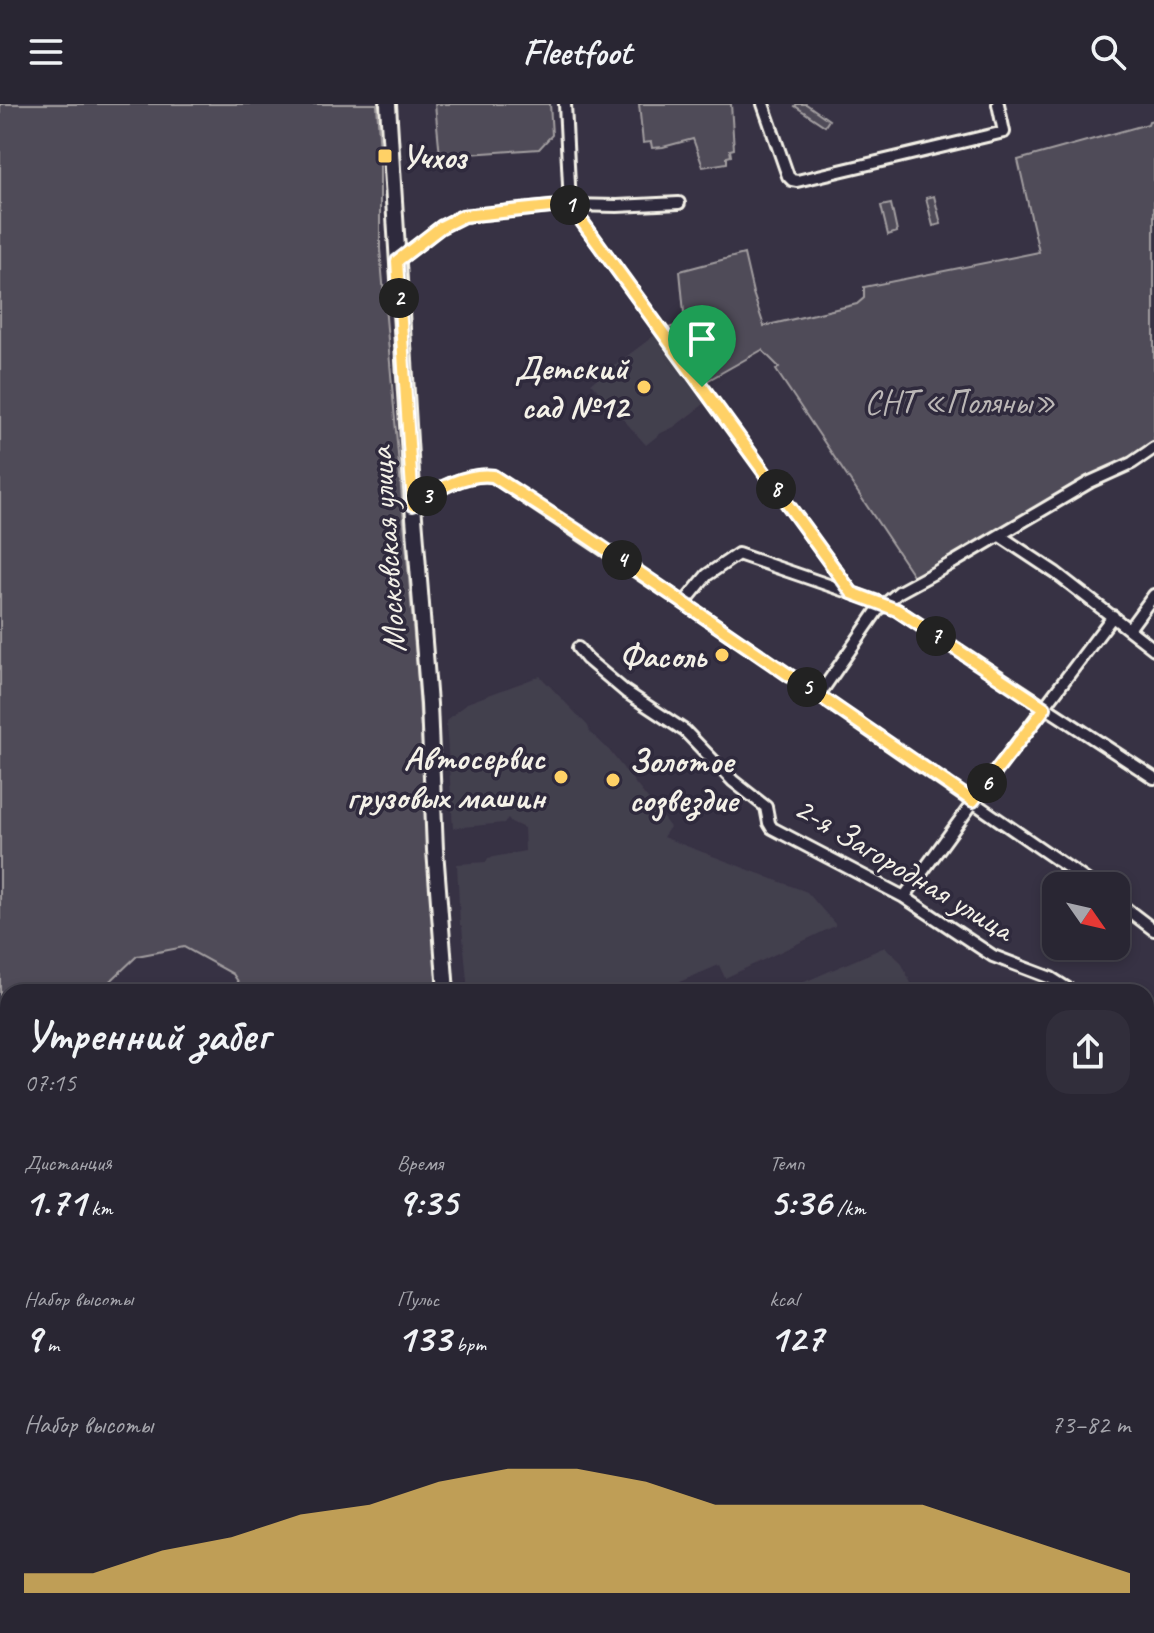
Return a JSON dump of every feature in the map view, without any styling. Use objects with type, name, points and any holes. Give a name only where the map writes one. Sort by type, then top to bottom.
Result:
[{"type":"main road","name":"Московская улица","points":[[388,104],[445,984]]},
{"type":"street","points":[[565,104],[570,205],[852,593]]},
{"type":"street","points":[[763,104],[788,176],[797,181],[1004,132],[998,104]]},
{"type":"street","points":[[397,261],[441,227],[463,216],[570,205],[679,203]]},
{"type":"street","points":[[819,695],[861,632],[884,604],[908,586],[1154,448]]},
{"type":"street","points":[[413,505],[455,482],[493,476],[684,603],[1075,872]]},
{"type":"street","points":[[1000,536],[1056,573],[1154,649]]},
{"type":"street","points":[[684,603],[707,575],[738,554],[884,604],[1154,778]]},
{"type":"street","points":[[1129,629],[1154,595]]},
{"type":"street","points":[[904,897],[1113,616]]},
{"type":"street","name":"2-я Загородная улица","points":[[578,648],[626,692],[685,731],[733,781],[766,807],[772,828],[904,897],[993,956],[1060,984]]},
{"type":"street","points":[[1130,912],[1154,930]]},
{"type":"shaded area","name":"Детский сад №12","points":[[655,335],[704,404],[646,445],[591,383]]},
{"type":"shaded area","points":[[540,676],[608,749],[670,827],[663,837],[807,892],[835,926],[725,978],[719,965],[675,984],[467,984],[457,864],[486,862],[488,858],[525,851],[524,828],[508,818],[504,823],[453,828],[446,721],[467,703]]},
{"type":"shaded area","points":[[885,947],[901,962],[911,984],[800,984]]},
{"type":"green space","points":[[0,104],[377,104],[380,249],[418,681],[437,984],[240,984],[233,974],[184,947],[137,956],[107,984],[0,984]]},
{"type":"green space","points":[[435,104],[550,104],[552,135],[539,149],[440,156]]},
{"type":"green space","points":[[639,104],[731,104],[734,149],[730,150],[727,163],[703,167],[693,139],[652,148],[651,142],[643,143]]},
{"type":"green space","points":[[806,104],[829,120],[825,126],[795,106]]},
{"type":"green space","name":"СНТ «Поляны»","points":[[1154,120],[1154,445],[915,578],[776,370],[779,367],[762,350],[705,382],[665,329],[685,323],[680,271],[744,254],[764,326],[857,304],[864,298],[864,287],[1039,252],[1018,160]]},
{"type":"green space","points":[[934,196],[941,224],[933,226],[926,198]]},
{"type":"green space","points":[[891,204],[897,232],[888,235],[881,206]]},
{"type":"place","name":"Учхоз","points":[[385,156]]},
{"type":"place","name":"Детский сад №12","points":[[644,387]]},
{"type":"place","name":"Фасоль","points":[[722,655]]},
{"type":"place","name":"Автосервис грузовых машин","points":[[561,777]]},
{"type":"place","name":"Золотое созвездие","points":[[613,780]]},
{"type":"route","points":[[570,205],[702,387],[852,593],[897,610],[1045,708],[973,801],[586,536],[493,476],[455,482],[413,505],[397,261],[441,227],[463,216],[570,205]]}]
